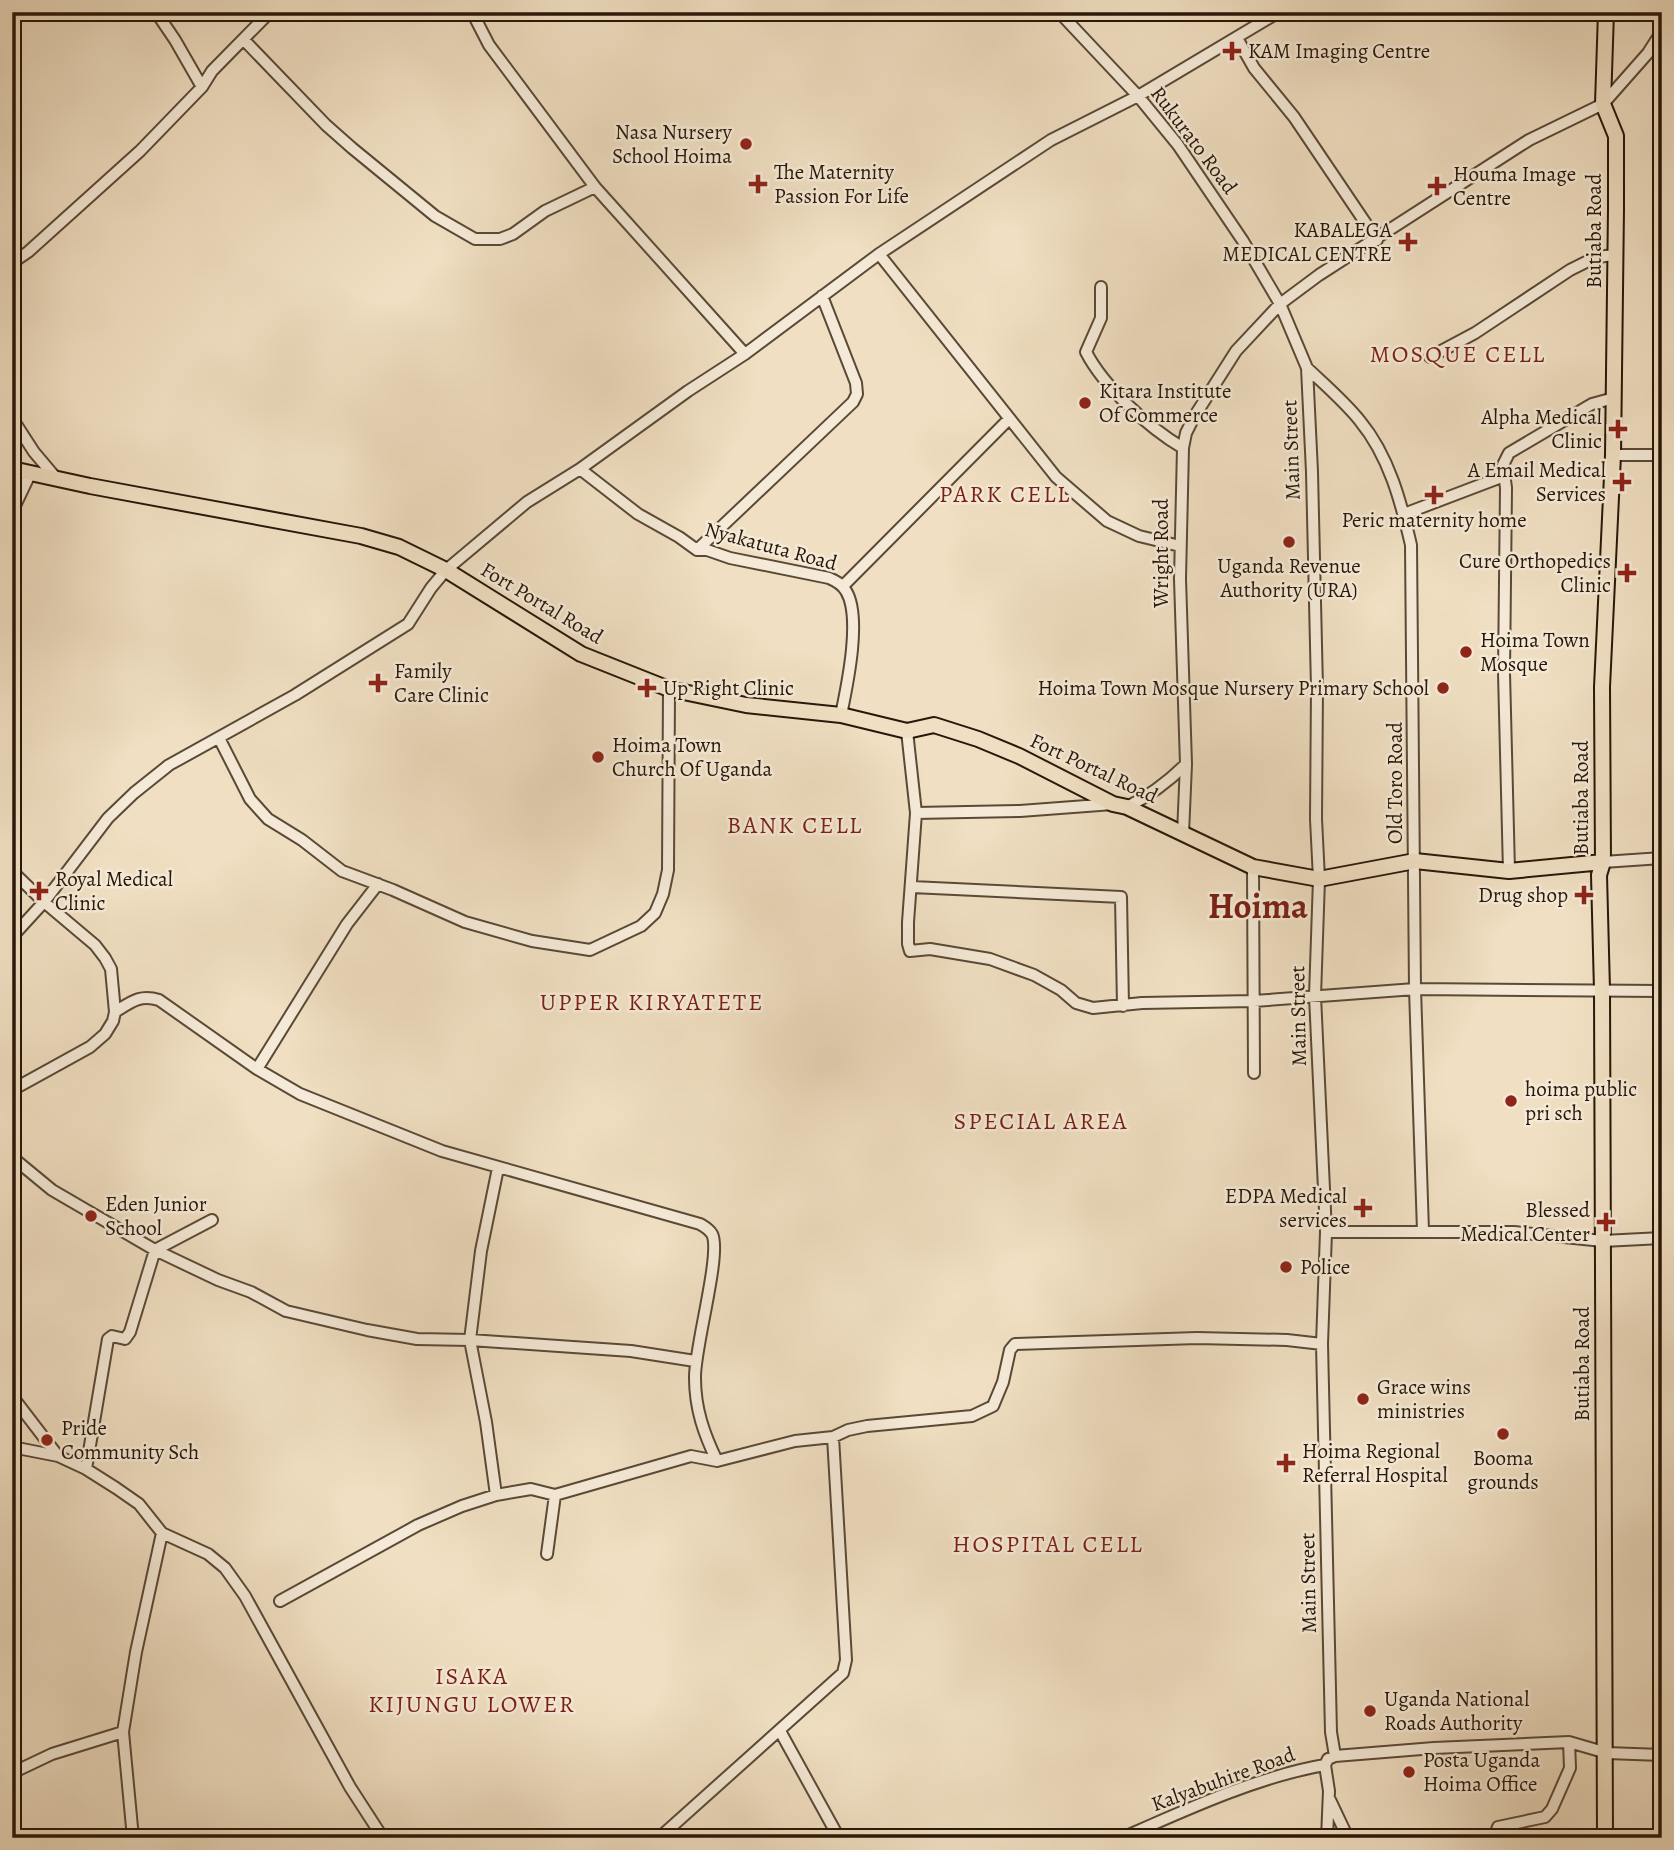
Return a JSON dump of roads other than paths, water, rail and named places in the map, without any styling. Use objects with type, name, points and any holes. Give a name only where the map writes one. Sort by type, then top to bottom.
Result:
[{"type":"main road","name":"Butiaba Road","points":[[1605,12],[1603,104],[1616,136],[1613,455],[1602,687],[1603,862],[1600,874],[1607,1753],[1605,1838]]},
{"type":"main road","name":"Fort Portal Road","points":[[12,468],[361,536],[399,547],[446,570],[582,654],[668,689],[746,705],[841,715],[907,731],[934,725],[1019,756],[1254,867],[1319,880]]},
{"type":"main road","points":[[1319,880],[1415,861],[1509,871],[1603,862]]},
{"type":"street","points":[[156,12],[202,87]]},
{"type":"street","points":[[12,263],[105,184],[202,87],[212,71],[270,12]]},
{"type":"street","points":[[472,12],[489,45],[595,187],[745,354]]},
{"type":"street","name":"Rukurato Road","points":[[1059,12],[1138,96],[1178,145],[1280,304]]},
{"type":"street","points":[[12,937],[44,902],[108,818],[134,793],[169,765],[295,695],[408,624],[446,570],[527,502],[580,470],[688,391],[745,354],[879,254],[1051,140],[1138,96],[1279,12]]},
{"type":"street","points":[[1603,104],[1648,53],[1662,31]]},
{"type":"street","points":[[1237,38],[1254,68],[1294,117],[1377,240]]},
{"type":"street","points":[[244,40],[326,125],[352,148],[435,216],[475,239],[488,241],[513,234],[545,211],[595,187]]},
{"type":"street","name":"Wright Road","points":[[1183,834],[1186,764],[1180,546],[1183,448],[1186,433],[1194,417],[1242,344],[1280,304],[1319,275],[1529,140],[1603,104]]},
{"type":"street","points":[[879,254],[1056,477],[1096,514],[1139,536],[1180,546]]},
{"type":"street","points":[[1430,357],[1475,333],[1579,264],[1596,257],[1615,255]]},
{"type":"street","points":[[1101,288],[1102,310],[1087,347],[1089,358],[1141,419],[1183,448]]},
{"type":"street","points":[[697,550],[853,402],[857,394],[856,383],[822,296]]},
{"type":"street","name":"Main Street","points":[[1280,304],[1307,368],[1312,472],[1319,880],[1315,996],[1326,1232],[1322,1344],[1331,1732],[1335,1756]]},
{"type":"street","name":"Old Toro Road","points":[[1307,368],[1353,413],[1373,439],[1384,458],[1404,514],[1411,545],[1415,989],[1423,1231]]},
{"type":"street","points":[[1509,871],[1504,673],[1504,461],[1509,453],[1592,404],[1614,398]]},
{"type":"street","points":[[12,418],[34,452],[57,478]]},
{"type":"street","points":[[843,586],[1009,419]]},
{"type":"street","points":[[1613,455],[1662,455]]},
{"type":"street","name":"Nyakatuta Road","points":[[580,470],[638,514],[697,550],[829,578],[843,586],[848,593],[853,631],[841,715]]},
{"type":"street","points":[[12,512],[31,472]]},
{"type":"street","points":[[1404,514],[1504,476]]},
{"type":"street","points":[[219,738],[250,799],[268,819],[302,840],[342,871],[465,922],[532,942],[590,950],[642,926],[655,913],[663,894],[668,870],[668,689]]},
{"type":"street","points":[[907,731],[916,813],[908,922],[910,951],[930,949],[990,959],[1034,975],[1061,990],[1076,1003],[1093,1008],[1142,1003],[1254,1001],[1415,989],[1662,991]]},
{"type":"street","points":[[916,813],[1120,805],[1143,799],[1186,764]]},
{"type":"street","points":[[1603,862],[1662,858]]},
{"type":"street","points":[[1254,867],[1254,1073]]},
{"type":"street","points":[[12,871],[95,945],[111,969],[115,1012],[105,1034],[90,1047],[12,1090]]},
{"type":"street","points":[[257,1069],[336,940],[378,884]]},
{"type":"street","points":[[912,887],[1121,897],[1123,1006]]},
{"type":"street","points":[[115,1012],[137,998],[159,1000],[257,1069],[299,1094],[442,1151],[708,1228],[714,1236],[713,1252],[695,1361],[695,1380],[701,1427],[717,1461]]},
{"type":"street","points":[[12,1157],[52,1190],[155,1250],[218,1280],[251,1292],[286,1311],[367,1331],[417,1339],[631,1351],[695,1361]]},
{"type":"street","points":[[496,1495],[486,1422],[470,1340],[481,1251],[498,1168]]},
{"type":"street","points":[[86,1469],[108,1339],[112,1336],[125,1339],[130,1332],[155,1250],[212,1220]]},
{"type":"street","points":[[1326,1232],[1514,1232],[1603,1241],[1662,1238]]},
{"type":"street","points":[[280,1601],[418,1525],[461,1506],[496,1495],[531,1489],[555,1495],[691,1456],[717,1461],[795,1441],[833,1437],[866,1426],[972,1416],[993,1406],[1003,1382],[1010,1350],[1015,1344],[1197,1338],[1287,1340],[1322,1344]]},
{"type":"street","points":[[12,1396],[58,1456]]},
{"type":"street","points":[[659,1838],[780,1731],[843,1673],[846,1667],[833,1437]]},
{"type":"street","points":[[12,1447],[58,1456],[86,1469],[139,1504],[162,1532],[208,1554],[225,1568],[245,1596],[350,1787],[383,1838]]},
{"type":"street","points":[[547,1554],[555,1495]]},
{"type":"street","points":[[133,1838],[123,1732],[136,1652],[162,1532]]},
{"type":"street","points":[[780,1731],[839,1838]]},
{"type":"street","points":[[12,1773],[52,1754],[123,1732]]},
{"type":"street","points":[[1494,1838],[1498,1827],[1545,1817],[1552,1809],[1570,1768],[1570,1742]]},
{"type":"street","points":[[1335,1756],[1570,1742],[1607,1753],[1662,1755]]},
{"type":"street","name":"Kalyabuhire Road","points":[[1122,1838],[1237,1791],[1298,1770],[1325,1765],[1328,1759],[1335,1756]]},
{"type":"street","points":[[1325,1765],[1329,1797],[1327,1838]]},
{"type":"street","points":[[1329,1797],[1348,1838]]},
{"type":"place","name":"KAM Imaging Centre","points":[[1232,51]]},
{"type":"place","name":"Nasa Nursery School Hoima","points":[[746,144]]},
{"type":"place","name":"The Maternity Passion For Life","points":[[758,184]]},
{"type":"place","name":"Houma Image Centre","points":[[1437,186]]},
{"type":"place","name":"KABALEGA MEDICAL CENTRE","points":[[1408,242]]},
{"type":"place","name":"Kitara Institute Of Commerce","points":[[1085,403]]},
{"type":"place","name":"Alpha Medical Clinic","points":[[1618,429]]},
{"type":"place","name":"A Email Medical Services","points":[[1622,482]]},
{"type":"place","name":"Peric maternity home","points":[[1434,495]]},
{"type":"place","name":"Uganda Revenue Authority (URA)","points":[[1289,542]]},
{"type":"place","name":"Cure Orthopedics Clinic","points":[[1627,573]]},
{"type":"place","name":"Hoima Town Mosque","points":[[1466,652]]},
{"type":"place","name":"Family Care Clinic","points":[[378,683]]},
{"type":"place","name":"Up Right Clinic","points":[[647,688]]},
{"type":"place","name":"Hoima Town Mosque Nursery Primary School","points":[[1443,688]]},
{"type":"place","name":"Hoima Town Church Of Uganda","points":[[598,757]]},
{"type":"place","name":"Royal Medical Clinic","points":[[39,891]]},
{"type":"place","name":"Drug shop","points":[[1584,895]]},
{"type":"place","name":"hoima public pri sch","points":[[1511,1101]]},
{"type":"place","name":"EDPA Medical services","points":[[1363,1208]]},
{"type":"place","name":"Eden Junior School","points":[[91,1216]]},
{"type":"place","name":"Blessed Medical Center","points":[[1606,1222]]},
{"type":"place","name":"Police","points":[[1286,1267]]},
{"type":"place","name":"Grace wins ministries","points":[[1363,1399]]},
{"type":"place","name":"Booma grounds","points":[[1503,1434]]},
{"type":"place","name":"Pride Community Sch","points":[[47,1440]]},
{"type":"place","name":"Hoima Regional Referral Hospital","points":[[1286,1463]]},
{"type":"place","name":"Uganda National Roads Authority","points":[[1370,1711]]},
{"type":"place","name":"Posta Uganda Hoima Office","points":[[1409,1772]]},
{"type":"district","name":"MOSQUE CELL","points":[[1458,354]]},
{"type":"district","name":"PARK CELL","points":[[1005,494]]},
{"type":"district","name":"BANK CELL","points":[[795,825]]},
{"type":"district","name":"Hoima","points":[[1258,906]]},
{"type":"district","name":"UPPER KIRYATETE","points":[[652,1002]]},
{"type":"district","name":"SPECIAL AREA","points":[[1041,1121]]},
{"type":"district","name":"HOSPITAL CELL","points":[[1048,1544]]},
{"type":"district","name":"ISAKA KIJUNGU LOWER","points":[[472,1690]]}]
